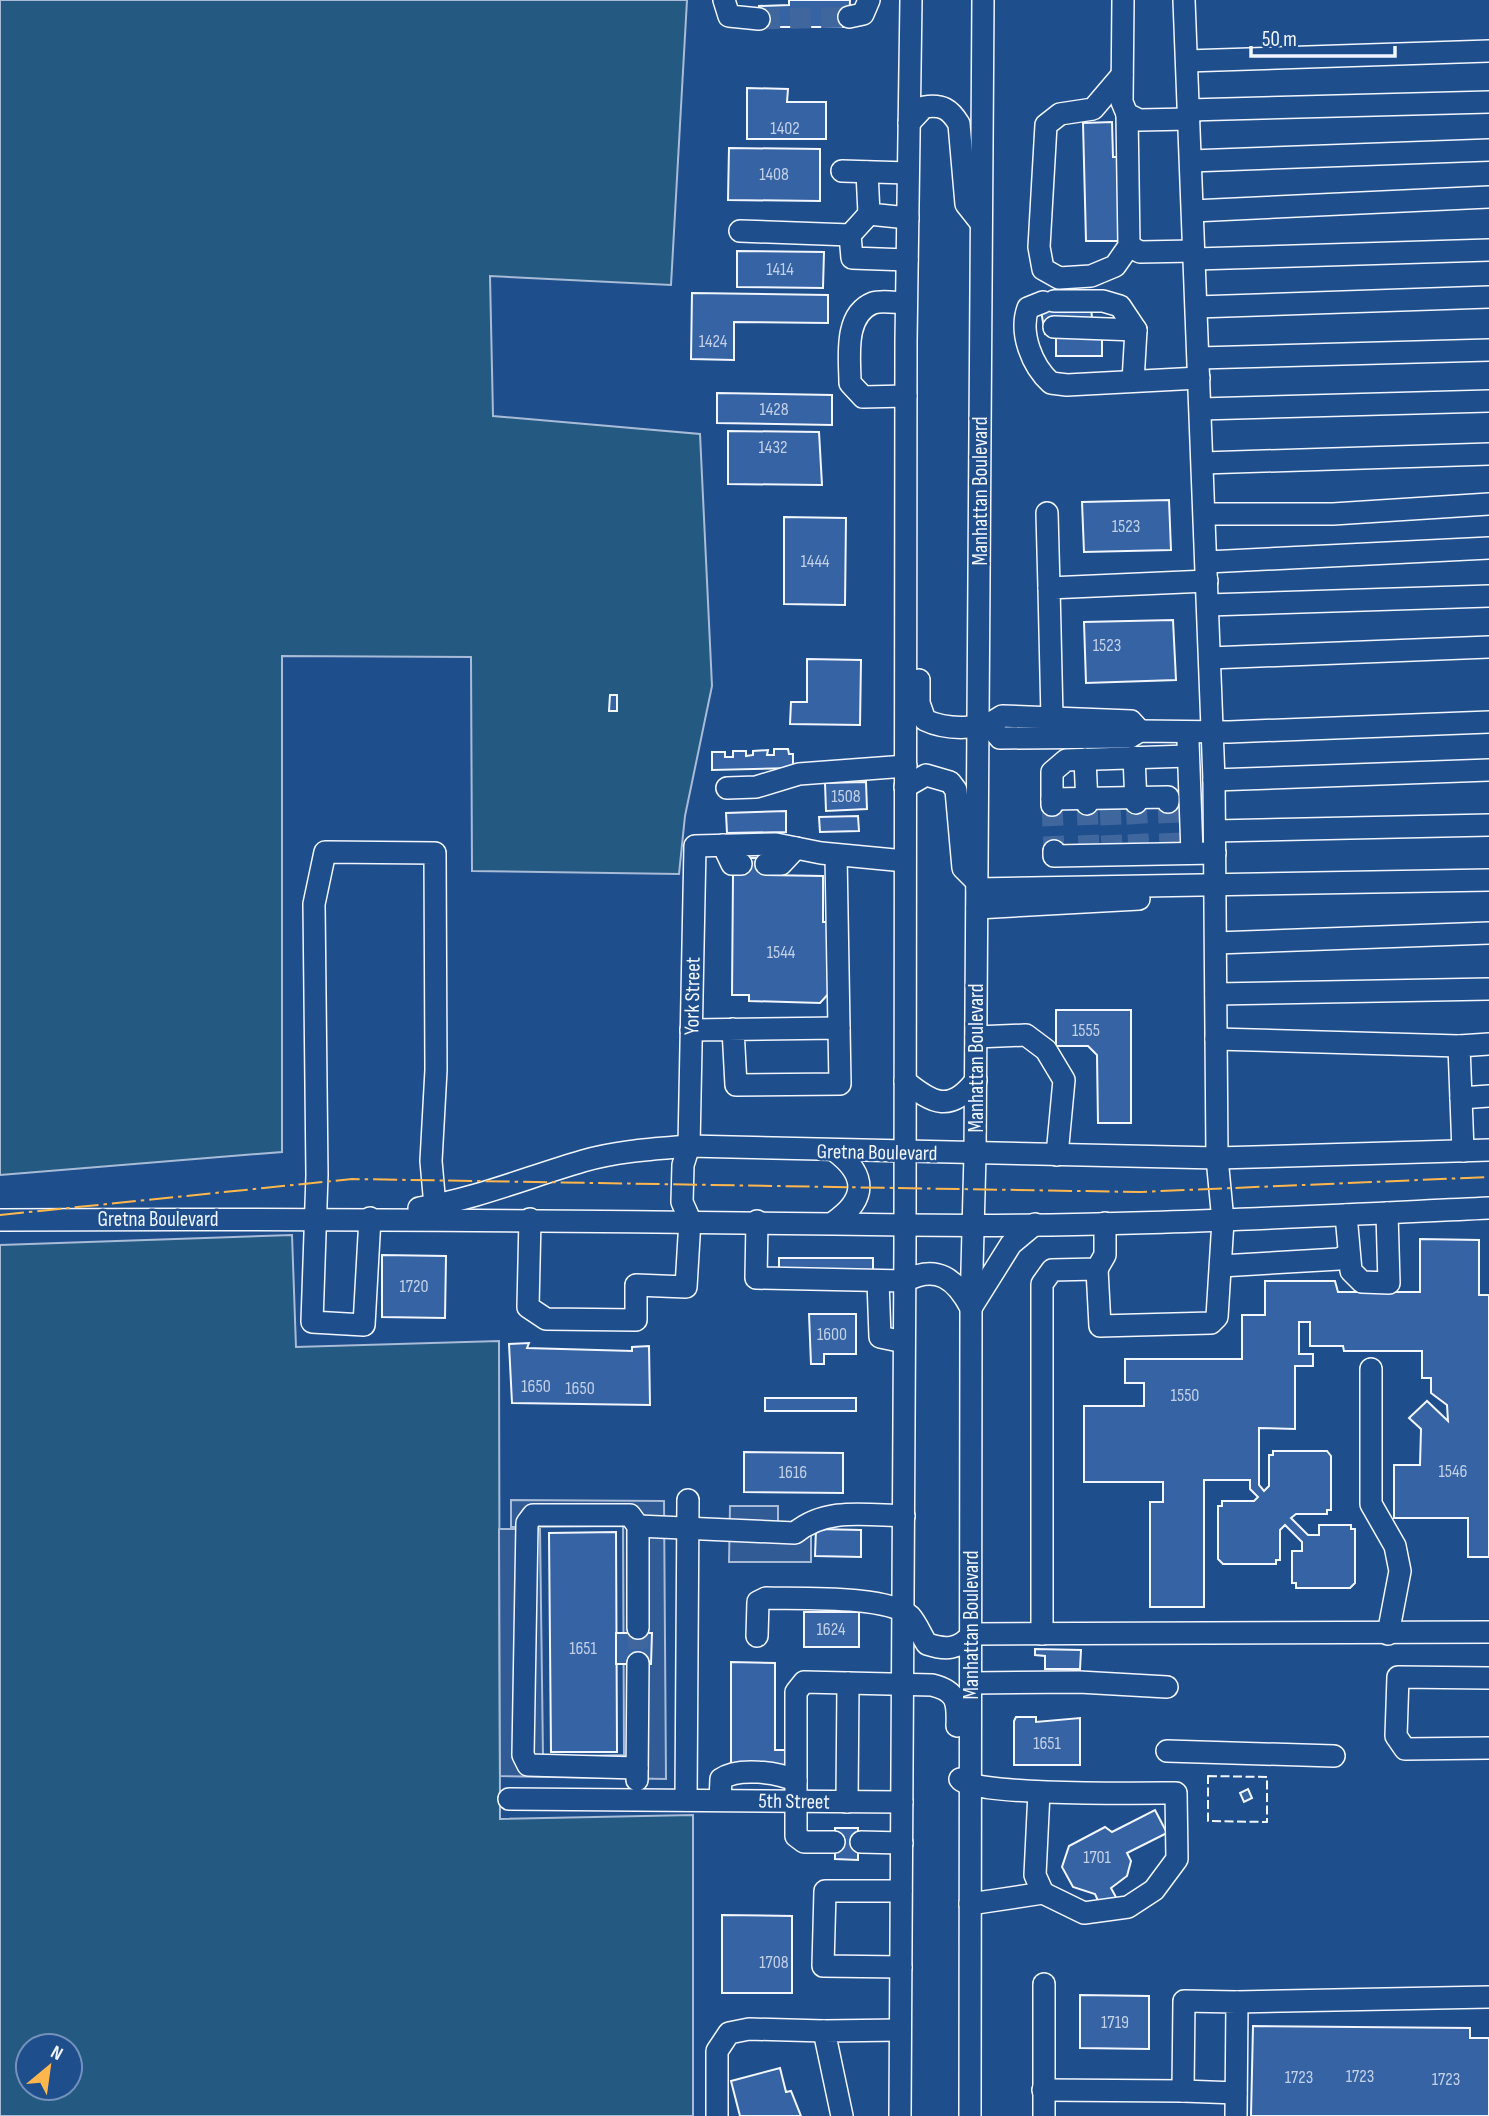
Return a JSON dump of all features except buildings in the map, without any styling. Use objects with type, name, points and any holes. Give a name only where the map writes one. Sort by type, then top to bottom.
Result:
[{"type":"street","points":[[849,17],[863,14],[869,0]]},
{"type":"street","points":[[900,2116],[905,1342],[906,303],[911,0]]},
{"type":"street","name":"Manhattan Boulevard","points":[[973,2112],[970,1904],[971,1308],[977,893],[984,726],[981,223],[983,0]]},
{"type":"street","points":[[1122,75],[1093,109],[1060,114],[1046,125],[1039,247],[1043,269],[1059,278],[1091,276],[1115,265],[1129,246],[1127,114],[1122,102],[1123,0]]},
{"type":"street","points":[[1105,1223],[1105,1255],[1097,1269],[1100,1326],[1114,1328],[1210,1323],[1217,1317],[1223,1221],[1217,1158],[1213,732],[1184,0]]},
{"type":"street","points":[[730,5],[759,19]]},
{"type":"street","points":[[1187,61],[1489,51]]},
{"type":"street","points":[[1127,114],[1139,120],[1189,114],[1489,102]]},
{"type":"street","points":[[909,123],[925,107],[944,107],[953,114],[959,124],[966,204],[981,223]]},
{"type":"street","points":[[1191,161],[1489,149]]},
{"type":"street","points":[[842,171],[908,173]]},
{"type":"street","points":[[867,172],[869,214],[850,235],[852,258],[907,260]]},
{"type":"street","points":[[1193,211],[1489,197]]},
{"type":"street","points":[[869,214],[908,218]]},
{"type":"street","points":[[740,231],[850,235]]},
{"type":"street","points":[[1129,246],[1140,253],[1194,255],[1489,250]]},
{"type":"street","points":[[1196,307],[1489,297]]},
{"type":"street","points":[[1133,381],[1136,330],[1120,306],[1103,301],[1048,301],[1028,308],[1041,327],[1034,361],[1051,383],[1133,381],[1199,368],[1489,349]]},
{"type":"street","points":[[906,303],[874,303],[861,313],[850,333],[850,383],[856,390],[863,397],[906,396]]},
{"type":"street","points":[[1041,327],[1136,330]]},
{"type":"street","points":[[1201,410],[1489,401]]},
{"type":"street","points":[[1203,463],[1489,453]]},
{"type":"street","points":[[1205,514],[1333,514],[1489,504]]},
{"type":"street","points":[[1048,513],[1052,718]]},
{"type":"street","points":[[1049,587],[1489,548]]},
{"type":"street","points":[[907,590],[919,610],[919,704],[925,720],[938,726],[984,726],[1002,716],[1131,722],[1140,731]]},
{"type":"street","points":[[1208,605],[1489,596]]},
{"type":"street","points":[[1210,658],[1489,647]]},
{"type":"street","points":[[984,726],[1000,738],[1130,737],[1140,731],[1213,732],[1489,722]]},
{"type":"street","points":[[1188,732],[1192,853]]},
{"type":"street","points":[[1168,799],[1052,802],[1052,772],[1066,760],[1188,756]]},
{"type":"street","points":[[1135,757],[1136,800]]},
{"type":"street","points":[[1085,759],[1087,802]]},
{"type":"street","points":[[1214,780],[1489,770]]},
{"type":"street","points":[[727,788],[756,787],[799,774],[940,776],[957,790],[963,868],[977,893],[1489,880]]},
{"type":"street","points":[[1215,831],[1489,825]]},
{"type":"street","points":[[741,864],[732,864],[723,845],[776,844],[836,855],[905,861]]},
{"type":"street","name":"York Street","points":[[530,1219],[528,1307],[546,1319],[636,1320],[636,1285],[686,1287],[690,1220],[682,1202],[683,1165],[689,1146],[695,846],[723,845]]},
{"type":"street","points":[[766,864],[781,864],[796,848]]},
{"type":"street","points":[[1054,851],[1054,856],[1170,850],[1215,853]]},
{"type":"street","points":[[370,1218],[364,1325],[312,1322],[316,1217],[314,904],[325,852],[435,853],[436,1070],[431,1161],[435,1206]]},
{"type":"street","points":[[733,1028],[736,1085],[840,1084],[836,855]]},
{"type":"street","points":[[1216,943],[1489,933]]},
{"type":"street","points":[[1216,994],[1489,989]]},
{"type":"street","points":[[691,1030],[839,1028]]},
{"type":"street","points":[[976,1037],[1026,1035],[1046,1049],[1064,1080],[1057,1155]]},
{"type":"street","points":[[1216,1039],[1459,1046],[1489,1044]]},
{"type":"street","points":[[1459,1046],[1463,1151]]},
{"type":"street","points":[[905,1081],[927,1098],[952,1102],[966,1093],[976,1080]]},
{"type":"street","points":[[1461,1098],[1489,1096]]},
{"type":"street","name":"Gretna Boulevard","points":[[316,1217],[463,1201],[584,1160],[634,1150],[689,1146],[1217,1158],[1489,1150]]},
{"type":"street","points":[[834,1222],[850,1211],[856,1200],[859,1180],[851,1163],[835,1151]]},
{"type":"street","name":"Gretna Boulevard","points":[[0,1220],[316,1217],[974,1225],[1223,1221],[1489,1208]]},
{"type":"street","points":[[1346,1215],[1347,1255],[1351,1271],[1362,1282],[1389,1283],[1387,1213]]},
{"type":"street","points":[[757,1221],[756,1278],[905,1281],[918,1274],[930,1272],[960,1286],[971,1308]]},
{"type":"street","points":[[971,1308],[1011,1244],[1035,1224]]},
{"type":"street","points":[[1221,1266],[1339,1259],[1347,1255]]},
{"type":"street","points":[[1042,1634],[1042,1284],[1052,1270],[1097,1269]]},
{"type":"street","points":[[878,1281],[880,1337],[905,1342]]},
{"type":"street","points":[[1371,1369],[1371,1504],[1395,1546],[1400,1572],[1388,1634]]},
{"type":"street","points":[[686,1800],[688,1500]]},
{"type":"street","points":[[638,1526],[795,1533],[810,1520],[837,1514],[904,1517]]},
{"type":"street","points":[[637,1768],[528,1765],[523,1755],[527,1523],[533,1515],[629,1515],[638,1526],[638,1628]]},
{"type":"street","points":[[757,1636],[758,1602],[766,1598],[864,1601],[903,1611],[911,1618],[927,1644],[955,1648],[972,1634],[1489,1632]]},
{"type":"street","points":[[636,1800],[638,1663]]},
{"type":"street","points":[[1489,1678],[1398,1677],[1396,1736],[1405,1749],[1489,1748]]},
{"type":"street","points":[[834,1842],[804,1842],[796,1836],[796,1692],[804,1682],[932,1685],[954,1694],[958,1704],[957,1774],[962,1783],[970,1787],[1040,1792],[1176,1793],[1178,1859],[1154,1890],[1128,1907],[1084,1913],[1043,1893],[970,1904]]},
{"type":"street","points":[[971,1683],[1079,1682],[1167,1687]]},
{"type":"street","points":[[847,1802],[848,1683]]},
{"type":"street","points":[[1167,1751],[1334,1756]]},
{"type":"street","name":"5th Street","points":[[509,1800],[720,1800],[796,1791],[847,1802],[902,1802]]},
{"type":"street","points":[[1040,1792],[1035,1875],[1043,1893]]},
{"type":"street","points":[[861,1842],[902,1843]]},
{"type":"street","points":[[901,1891],[825,1891],[823,1966],[901,1967]]},
{"type":"street","points":[[1044,1984],[1044,2116]]},
{"type":"street","points":[[1183,2091],[1184,2001],[1489,1997]]},
{"type":"street","points":[[1236,2116],[1237,2002]]},
{"type":"street","points":[[717,2116],[717,2051],[729,2033],[749,2029],[900,2030]]},
{"type":"street","points":[[824,2031],[842,2116]]},
{"type":"street","points":[[1043,2090],[1236,2093]]},
{"type":"shaded area","points":[[0,0],[687,0],[671,285],[490,276],[493,416],[700,434],[712,686],[685,816],[679,874],[472,871],[471,657],[282,656],[282,1152],[0,1175]]},
{"type":"shaded area","points":[[292,1235],[296,1347],[499,1341],[500,1819],[693,1815],[693,2116],[0,2116],[0,1245]]},
{"type":"shaded area","points":[[511,1500],[664,1501],[666,1779],[500,1776],[499,1529],[540,1529],[543,1757],[624,1755],[623,1526],[511,1527]]},
{"type":"shaded area","points":[[730,1506],[778,1506],[778,1527],[811,1527],[811,1562],[729,1562]]},
{"type":"tunnel","points":[[759,19],[849,17]]},
{"type":"tunnel","points":[[1168,802],[1170,847]]},
{"type":"tunnel","points":[[1136,803],[1139,850]]},
{"type":"tunnel","points":[[1087,804],[1089,850]]},
{"type":"tunnel","points":[[1110,804],[1112,849]]},
{"type":"tunnel","points":[[1052,805],[1054,851]]},
{"type":"tunnel","points":[[638,1628],[638,1663]]},
{"type":"fence","points":[[1208,1776],[1267,1777],[1267,1822],[1208,1821],[1208,1776]]},
{"type":"power","points":[[0,1215],[352,1179],[1140,1192],[1489,1177]]}]
